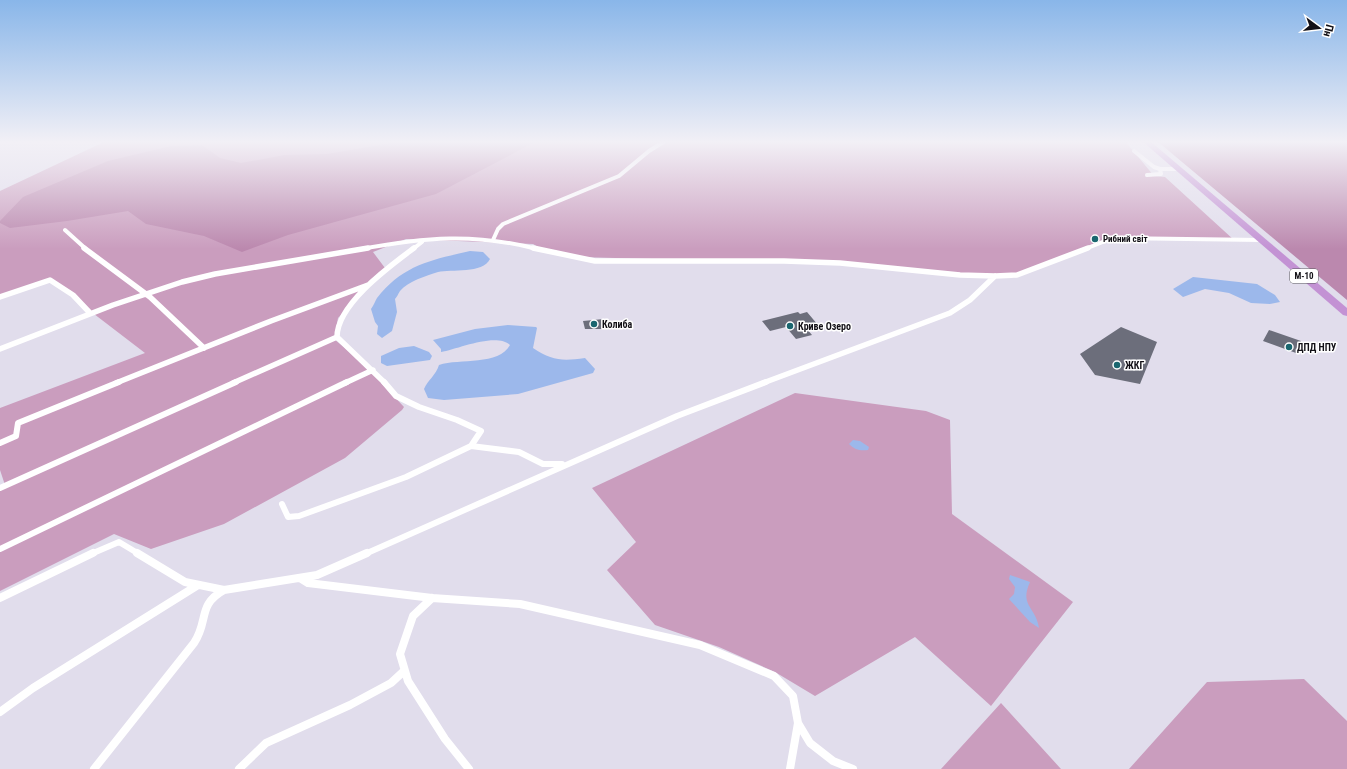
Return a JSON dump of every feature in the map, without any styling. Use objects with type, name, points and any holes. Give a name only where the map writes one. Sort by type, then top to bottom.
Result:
[{"type":"highway","name":"М-10","points":[[1187,177],[1347,313]]},
{"type":"street","points":[[493,240],[498,229],[503,224],[617,177]]},
{"type":"street","points":[[65,230],[144,295],[150,297],[204,348]]},
{"type":"street","points":[[0,349],[90,313],[210,275],[358,249],[423,241],[477,238],[533,246],[569,258],[595,261],[784,261],[840,263],[960,275],[995,276],[1017,275],[1113,238],[1261,240]]},
{"type":"street","points":[[337,337],[338,326],[344,314],[370,285],[406,253],[423,241]]},
{"type":"street","points":[[0,598],[94,552],[119,542],[185,582],[224,590],[317,575],[674,414],[950,312],[970,300],[995,276]]},
{"type":"street","points":[[0,297],[50,280],[73,295],[90,313]]},
{"type":"street","points":[[0,442],[16,436],[18,423],[271,321],[370,285]]},
{"type":"street","points":[[282,504],[288,517],[300,516],[406,477],[471,446],[481,431],[457,420],[419,407],[396,396],[373,370],[337,337]]},
{"type":"street","points":[[0,488],[337,337]]},
{"type":"street","points":[[0,549],[373,370]]},
{"type":"street","points":[[471,446],[519,452],[543,464],[565,464]]},
{"type":"street","points":[[300,578],[308,583],[432,598],[520,604],[700,645],[774,676],[793,696],[798,723],[790,769]]},
{"type":"street","points":[[0,712],[33,688],[198,585]]},
{"type":"street","points":[[94,769],[186,653],[200,633],[204,609],[217,594],[224,590]]},
{"type":"street","points":[[432,598],[413,616],[400,654],[404,672],[445,739],[469,769]]},
{"type":"street","points":[[238,769],[266,743],[350,705],[391,683],[404,672]]},
{"type":"street","points":[[798,723],[810,743],[833,761],[853,769]]},
{"type":"shaded area","points":[[30,177],[1164,177],[1234,240],[1107,238],[1013,278],[877,265],[578,257],[542,249],[533,244],[406,239],[373,252],[385,268],[338,318],[334,339],[362,362],[404,407],[402,410],[345,458],[224,524],[151,549],[114,534],[0,591],[0,490],[6,488],[0,470],[0,408],[145,353],[51,281],[0,295],[0,191]]},
{"type":"shaded area","points":[[70,177],[469,177],[436,194],[288,235],[242,252],[204,236],[146,224],[128,211],[10,228],[0,223],[0,221],[23,197]]},
{"type":"shaded area","points":[[1200,177],[1347,177],[1347,300]]},
{"type":"shaded area","points":[[795,393],[926,411],[950,420],[952,514],[1073,602],[991,706],[915,637],[815,696],[775,672],[719,647],[655,625],[607,570],[636,542],[592,488]]},
{"type":"shaded area","points":[[1304,679],[1347,721],[1347,769],[1129,769],[1207,682]]},
{"type":"shaded area","points":[[1001,703],[1061,769],[941,769]]},
{"type":"water","points":[[470,251],[483,252],[490,259],[481,267],[466,270],[438,272],[418,279],[403,287],[395,299],[397,312],[392,331],[382,338],[377,334],[378,326],[375,322],[371,309],[377,298],[397,278],[430,261]]},
{"type":"water","points":[[1193,277],[1257,284],[1275,295],[1280,302],[1270,304],[1251,303],[1229,293],[1205,289],[1183,297],[1173,289]]},
{"type":"water","points":[[508,325],[536,327],[533,348],[552,358],[570,360],[585,358],[595,369],[593,373],[518,394],[444,400],[428,398],[424,389],[439,365],[488,359],[505,352],[510,345],[504,341],[486,341],[441,352],[441,349],[433,340],[475,329]]},
{"type":"water","points":[[414,346],[429,352],[432,356],[430,360],[387,366],[381,363],[381,356],[399,348]]},
{"type":"water","points":[[853,440],[860,441],[869,447],[868,450],[853,448],[849,444]]},
{"type":"water","points":[[1010,575],[1030,582],[1026,596],[1027,602],[1035,615],[1039,628],[1030,622],[1009,599],[1014,594],[1015,587],[1009,579]]},
{"type":"building","name":"Криве Озеро","points":[[798,312],[800,314],[807,312],[818,325],[806,328],[812,335],[796,339],[786,327],[770,331],[762,321]]},
{"type":"building","name":"Колиба","points":[[604,319],[606,326],[601,327],[602,329],[585,329],[583,321]]},
{"type":"building","name":"ЖКГ","points":[[1121,327],[1157,342],[1140,384],[1095,375],[1080,354]]},
{"type":"building","name":"ДПД НПУ","points":[[1269,330],[1301,341],[1296,353],[1263,341]]},
{"type":"place","name":"Рибний світ","points":[[1095,239]]},
{"type":"place","name":"Колиба","points":[[594,324]]},
{"type":"place","name":"Криве Озеро","points":[[790,326]]},
{"type":"place","name":"ДПД НПУ","points":[[1289,347]]},
{"type":"place","name":"ЖКГ","points":[[1117,365]]}]
